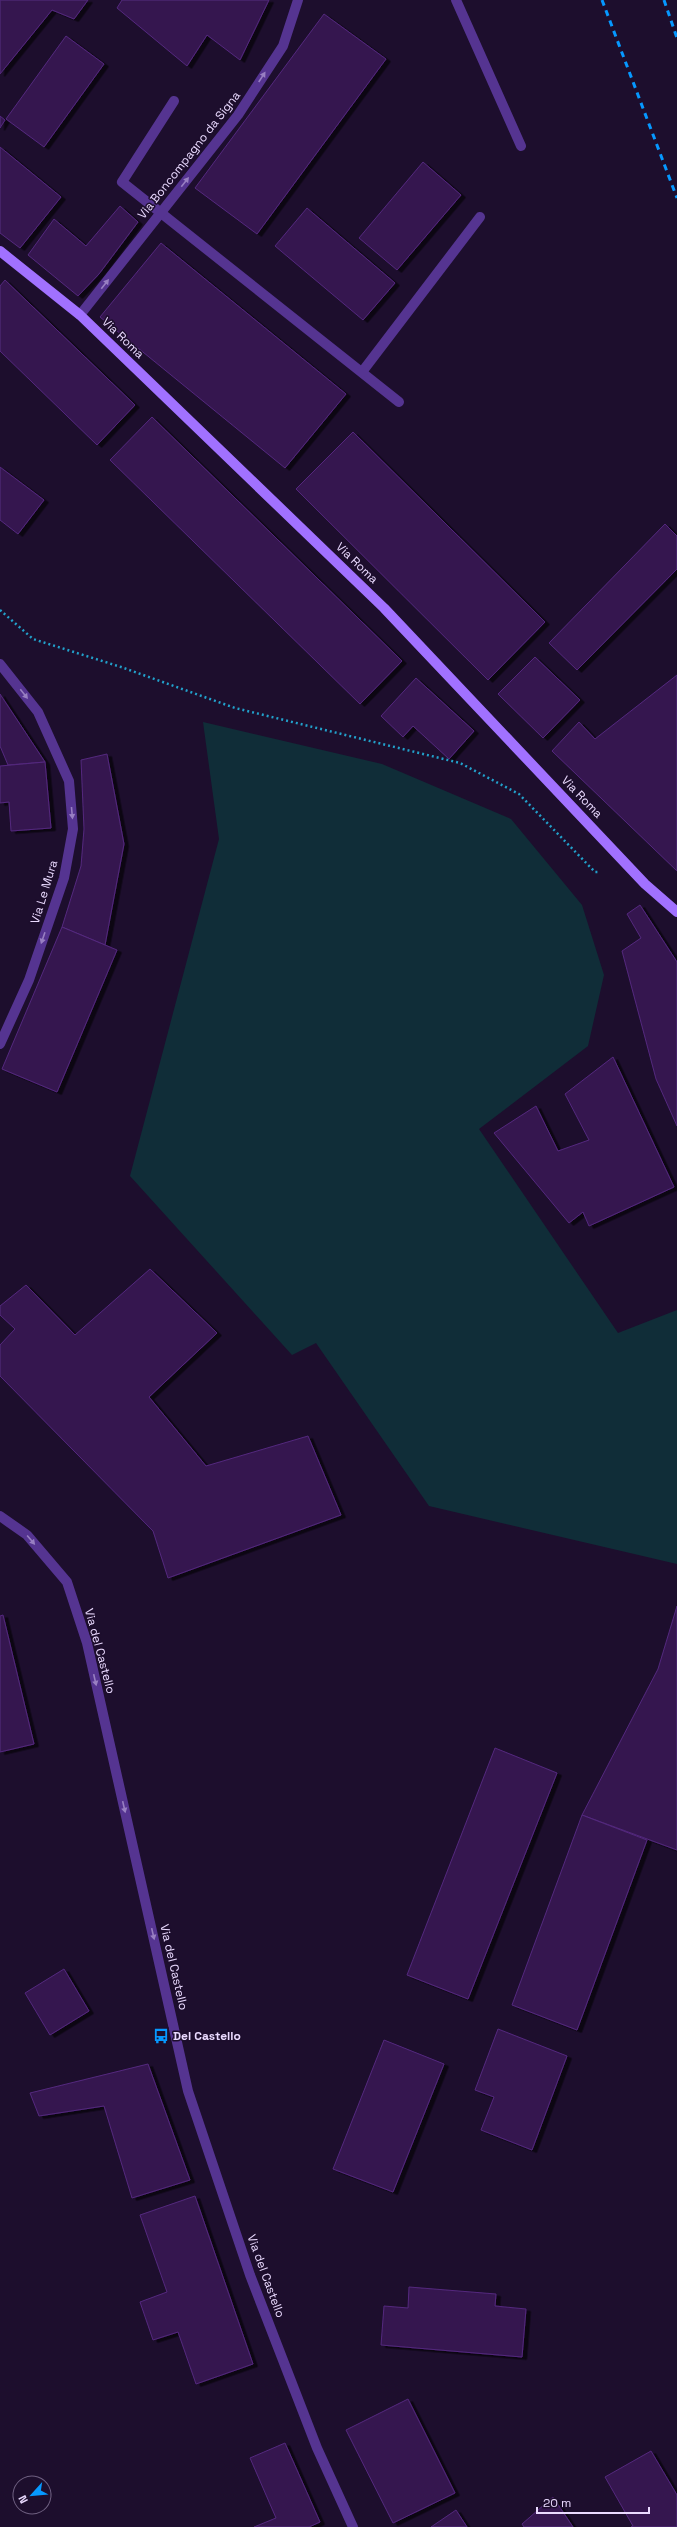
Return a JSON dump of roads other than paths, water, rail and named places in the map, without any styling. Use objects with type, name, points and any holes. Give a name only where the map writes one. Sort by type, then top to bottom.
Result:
[{"type":"main road","name":"Via Roma","points":[[0,251],[80,315],[384,608],[645,884],[677,912]]},
{"type":"street","name":"Via Boncompagno da Signa","points":[[80,315],[238,116],[279,52],[298,0]]},
{"type":"street","points":[[456,0],[522,146]]},
{"type":"street","points":[[174,101],[122,182],[162,212],[399,402]]},
{"type":"street","points":[[362,372],[480,217]]},
{"type":"street","name":"Via Le Mura","points":[[0,664],[38,712],[66,774],[69,781],[73,829],[64,878],[29,980],[0,1044]]},
{"type":"street","name":"Via del Castello","points":[[0,1516],[27,1535],[66,1582],[87,1643],[188,2091],[253,2282],[317,2448],[353,2527]]},
{"type":"railway","points":[[602,0],[677,198]]},
{"type":"railway","points":[[664,0],[677,38]]},
{"type":"place","name":"Del Castello","points":[[161,2036]]}]
